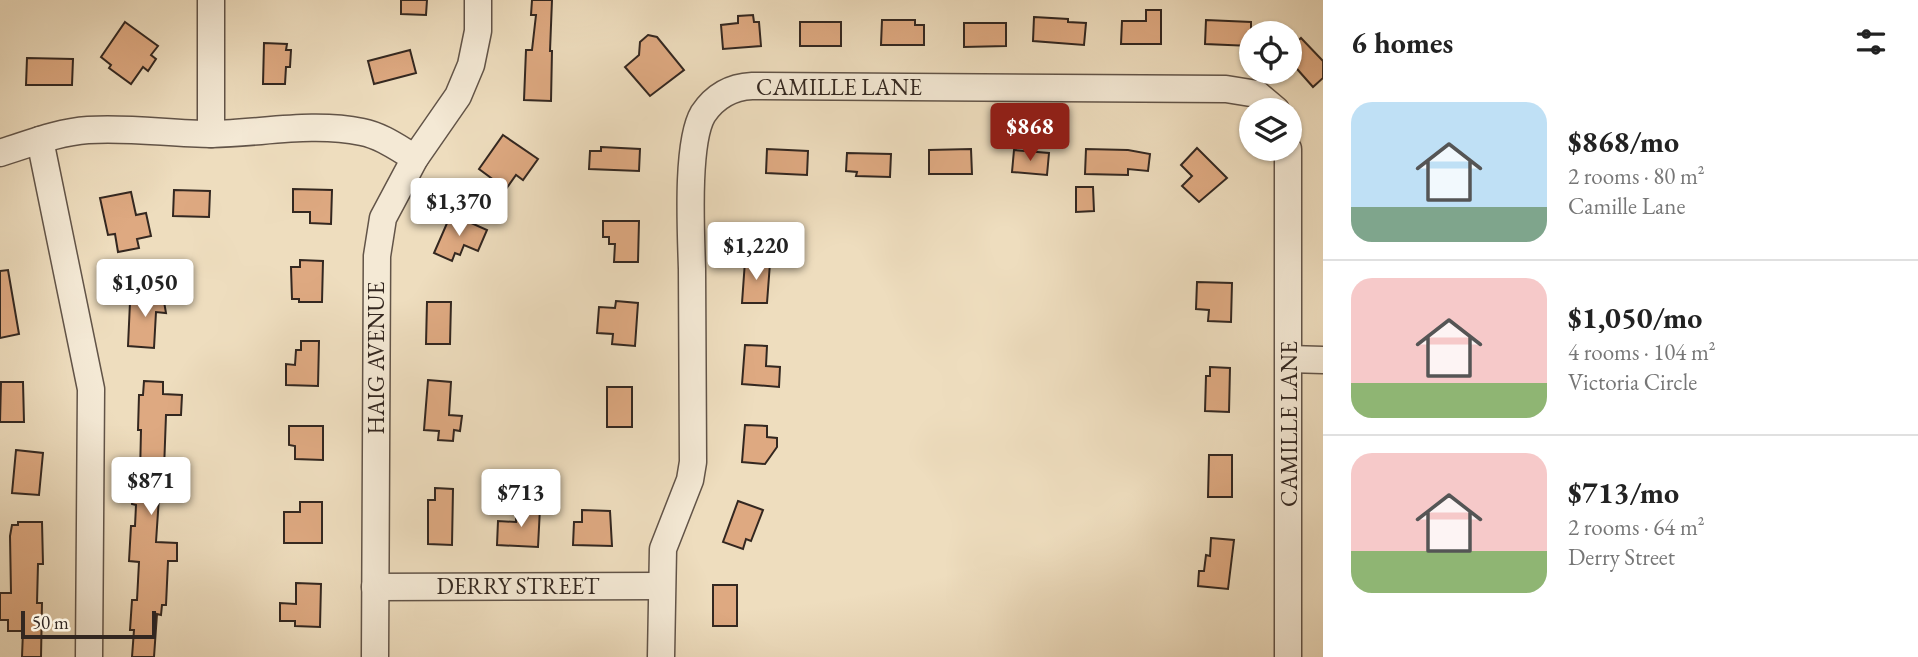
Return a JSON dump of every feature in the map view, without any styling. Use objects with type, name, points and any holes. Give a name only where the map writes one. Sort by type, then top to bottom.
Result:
[{"type":"street","points":[[211,0],[211,134]]},
{"type":"street","name":"HAIG AVENUE","points":[[375,657],[377,256],[383,218],[415,159],[458,96],[471,65],[478,31],[478,0]]},
{"type":"street","name":"CAMILLE LANE","points":[[661,657],[663,549],[690,480],[693,462],[691,189],[695,138],[703,115],[720,95],[735,87],[752,86],[1226,89],[1257,94],[1262,98]]},
{"type":"street","points":[[0,153],[40,140],[86,130],[130,129],[211,134],[326,128],[363,132],[382,139],[415,159]]},
{"type":"street","points":[[40,140],[91,389],[89,657]]},
{"type":"street","name":"CAMILLE LANE","points":[[1288,161],[1288,657]]},
{"type":"street","points":[[1289,359],[1323,360]]},
{"type":"street","name":"DERRY STREET","points":[[375,587],[661,586]]},
{"type":"building","points":[[401,0],[427,0],[426,15],[401,14]]},
{"type":"building","points":[[532,0],[552,0],[551,101],[524,100],[526,50],[532,50],[536,15],[531,15]]},
{"type":"building","points":[[1146,10],[1161,10],[1161,44],[1121,44],[1122,21],[1146,21]]},
{"type":"building","points":[[753,15],[754,22],[759,22],[761,46],[723,49],[721,25],[738,23],[738,16]]},
{"type":"building","points":[[1034,17],[1086,23],[1084,45],[1033,41]]},
{"type":"building","points":[[882,20],[915,20],[915,25],[924,25],[924,45],[881,45]]},
{"type":"building","points":[[1206,20],[1239,21],[1239,45],[1205,44]]},
{"type":"building","points":[[125,22],[158,46],[151,55],[156,59],[148,71],[143,67],[131,84],[109,68],[111,65],[101,57]]},
{"type":"building","points":[[800,22],[841,22],[841,46],[800,46]]},
{"type":"building","points":[[964,23],[1006,23],[1006,46],[964,47]]},
{"type":"building","points":[[648,35],[657,37],[684,70],[650,96],[625,67],[639,55],[640,42]]},
{"type":"building","points":[[1302,39],[1323,61],[1323,78],[1313,87],[1302,75]]},
{"type":"building","points":[[264,43],[287,44],[286,50],[291,50],[285,84],[263,84]]},
{"type":"building","points":[[410,50],[416,73],[374,84],[368,61]]},
{"type":"building","points":[[27,58],[73,59],[72,85],[26,85]]},
{"type":"building","points":[[503,135],[538,159],[523,180],[516,175],[506,189],[479,169]]},
{"type":"building","points":[[601,147],[640,149],[639,171],[589,169],[590,151],[601,151]]},
{"type":"building","points":[[1197,148],[1227,178],[1199,202],[1182,186],[1192,176],[1181,165]]},
{"type":"building","points":[[767,149],[808,151],[807,175],[766,173]]},
{"type":"building","points":[[971,149],[972,174],[929,174],[929,150]]},
{"type":"building","points":[[1086,149],[1128,150],[1150,154],[1148,171],[1128,169],[1128,175],[1085,174]]},
{"type":"building","points":[[1014,150],[1049,153],[1047,175],[1012,172]]},
{"type":"building","points":[[847,153],[891,154],[890,177],[856,176],[857,172],[846,171]]},
{"type":"building","points":[[1076,187],[1093,187],[1094,211],[1076,212]]},
{"type":"building","points":[[293,189],[332,190],[331,224],[310,223],[310,212],[293,212]]},
{"type":"building","points":[[174,190],[210,191],[209,217],[173,216]]},
{"type":"building","points":[[131,192],[136,215],[146,213],[151,236],[137,239],[139,248],[118,252],[115,234],[108,235],[100,198]]},
{"type":"building","points":[[451,214],[487,230],[478,251],[464,245],[460,255],[455,253],[452,261],[434,253]]},
{"type":"building","points":[[603,221],[639,221],[638,262],[614,262],[615,244],[609,244],[609,237],[603,237]]},
{"type":"building","points":[[300,260],[323,261],[322,302],[299,302],[299,299],[292,299],[291,267],[300,267]]},
{"type":"building","points":[[745,261],[770,263],[767,303],[742,303]]},
{"type":"building","points":[[8,270],[19,334],[0,338],[0,271]]},
{"type":"building","points":[[1197,282],[1232,283],[1231,322],[1208,321],[1209,310],[1196,309]]},
{"type":"building","points":[[143,289],[162,290],[166,313],[156,312],[154,348],[128,346],[130,302],[143,303]]},
{"type":"building","points":[[616,301],[638,303],[635,346],[612,344],[613,334],[597,333],[599,307],[615,308]]},
{"type":"building","points":[[427,302],[451,302],[450,344],[426,344]]},
{"type":"building","points":[[301,341],[319,341],[318,386],[286,385],[286,364],[295,365],[296,350],[301,350]]},
{"type":"building","points":[[745,345],[767,346],[766,366],[780,367],[779,387],[742,384]]},
{"type":"building","points":[[1210,367],[1230,368],[1229,412],[1205,411],[1206,376],[1210,376]]},
{"type":"building","points":[[428,380],[451,382],[449,415],[462,416],[460,431],[454,430],[453,441],[438,440],[439,431],[424,430]]},
{"type":"building","points":[[144,381],[163,382],[163,394],[182,395],[181,415],[166,415],[163,497],[159,497],[156,542],[177,543],[177,561],[168,561],[166,605],[162,605],[161,615],[157,614],[154,657],[132,657],[132,600],[137,600],[139,562],[129,561],[131,526],[135,526],[136,505],[132,504],[131,475],[140,475],[139,395],[143,395]]},
{"type":"building","points":[[1,382],[23,382],[24,422],[0,422]]},
{"type":"building","points":[[607,387],[632,387],[632,427],[607,427]]},
{"type":"building","points":[[745,425],[767,426],[767,437],[777,438],[777,447],[765,464],[742,462]]},
{"type":"building","points":[[289,426],[323,426],[323,460],[295,459],[295,446],[289,445]]},
{"type":"building","points":[[16,450],[43,453],[39,495],[12,493]]},
{"type":"building","points":[[1209,455],[1232,455],[1232,497],[1208,497]]},
{"type":"building","points":[[435,488],[453,489],[452,545],[428,544],[428,500],[435,500]]},
{"type":"building","points":[[738,501],[763,510],[751,541],[746,539],[743,549],[723,542]]},
{"type":"building","points":[[300,502],[322,502],[322,543],[284,543],[284,512],[300,512]]},
{"type":"building","points":[[520,507],[540,508],[538,547],[497,545],[498,521],[516,522],[516,517],[520,517]]},
{"type":"building","points":[[582,510],[610,511],[612,546],[573,545],[574,522],[582,522]]},
{"type":"building","points":[[18,522],[42,522],[43,564],[38,564],[37,603],[42,603],[41,657],[22,657],[23,631],[8,631],[8,620],[0,620],[0,593],[11,593],[10,536],[12,525],[18,525]]},
{"type":"building","points":[[1211,538],[1234,540],[1228,589],[1198,586],[1199,571],[1204,571],[1206,555],[1210,556]]},
{"type":"building","points":[[296,583],[321,584],[320,627],[295,626],[295,621],[280,621],[280,603],[296,604]]},
{"type":"building","points":[[713,585],[737,585],[737,626],[713,626]]}]
